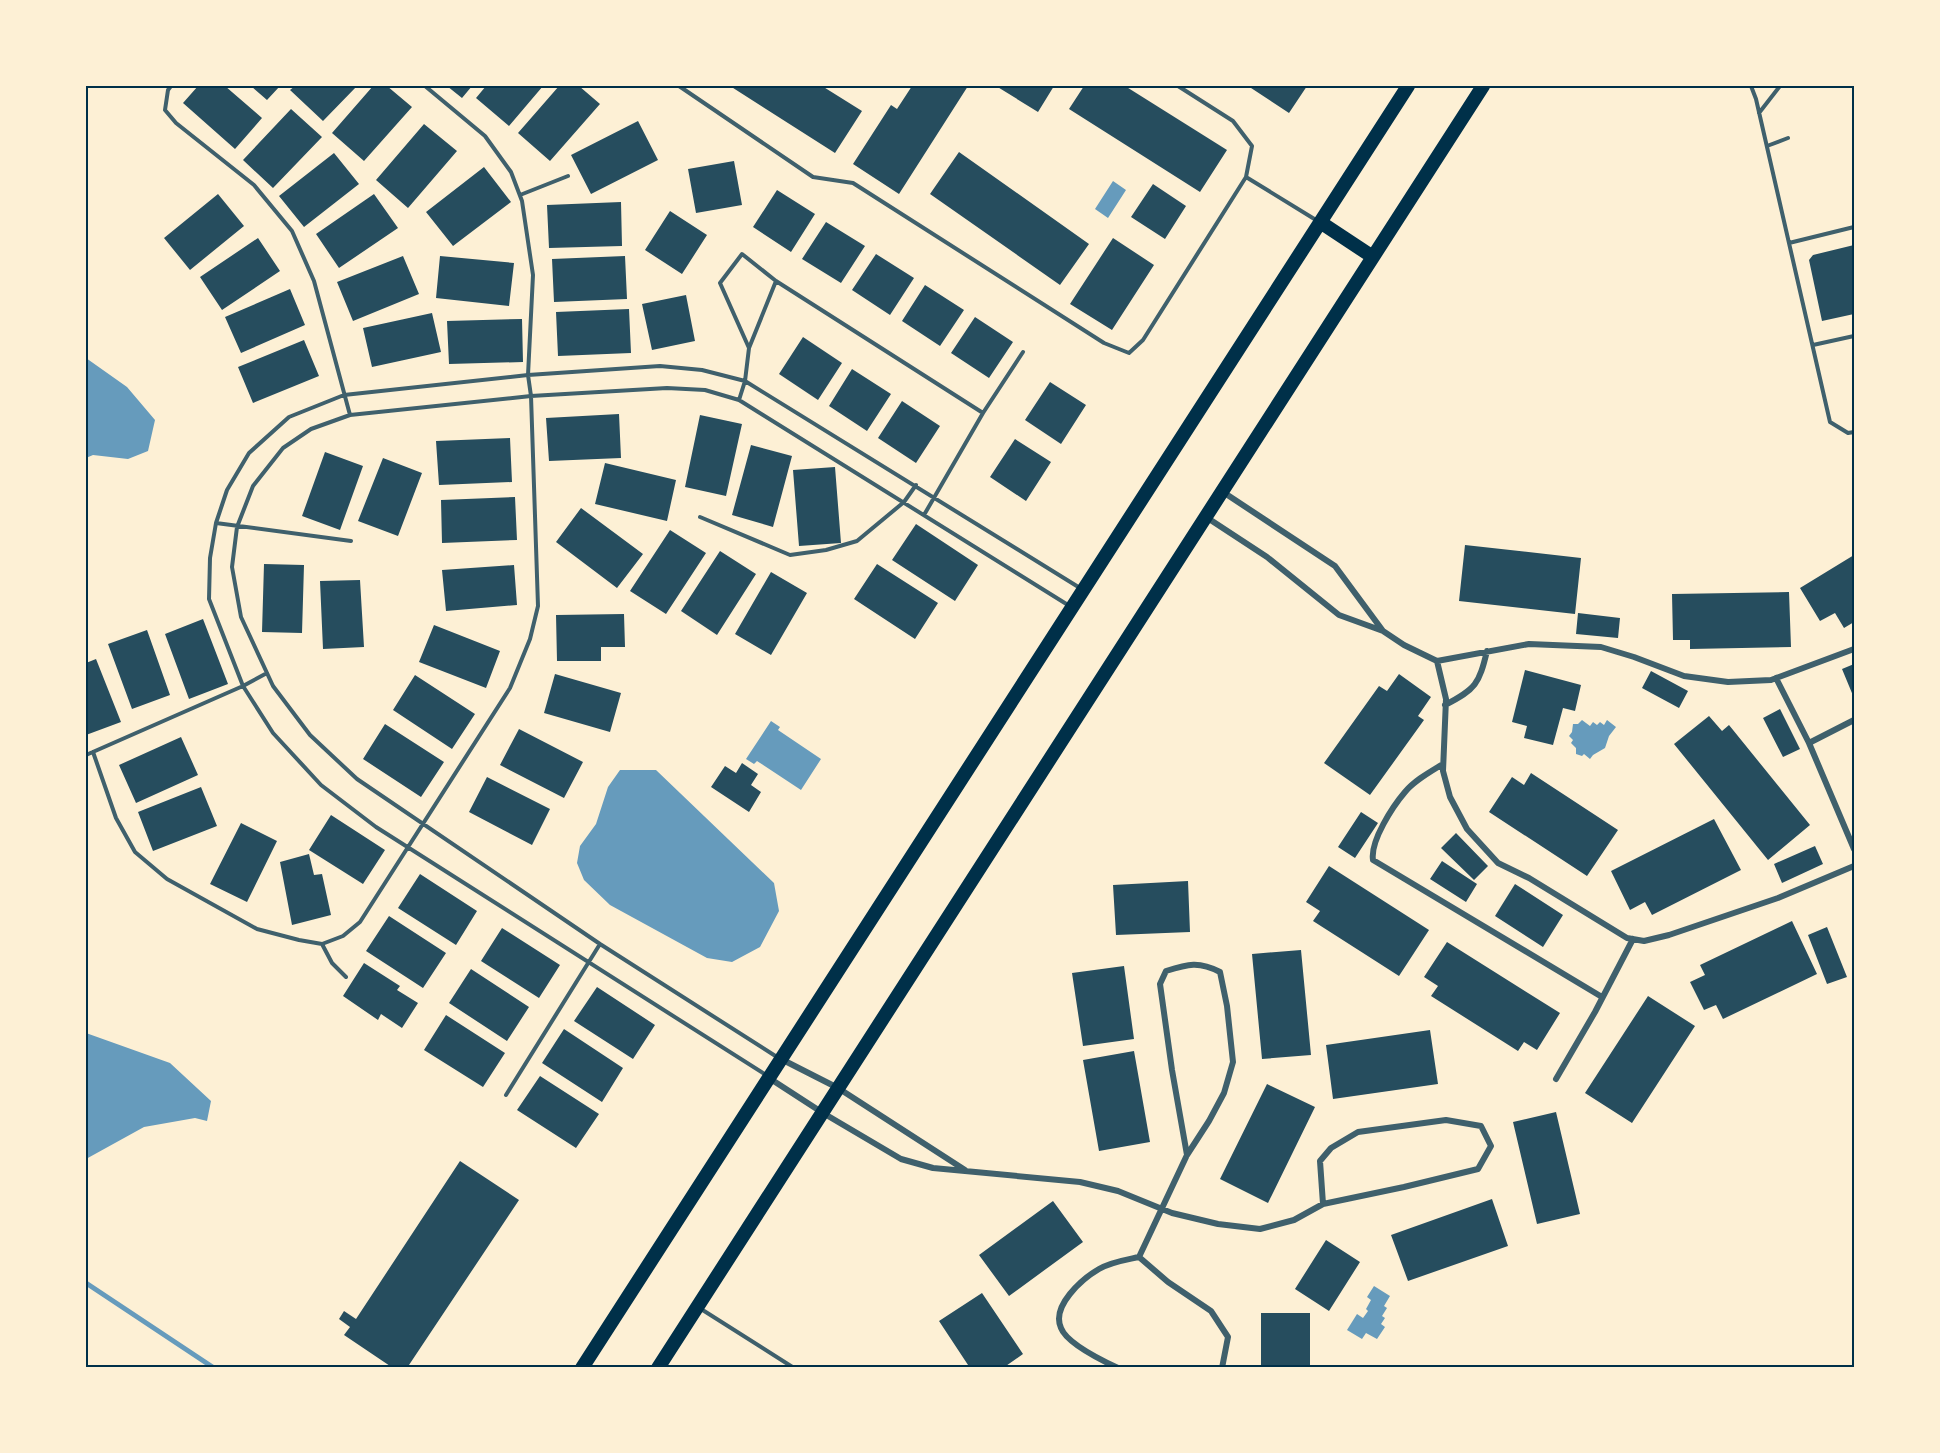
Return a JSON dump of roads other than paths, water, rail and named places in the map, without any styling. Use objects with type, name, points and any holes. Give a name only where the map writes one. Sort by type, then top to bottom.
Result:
[{"type":"main road","points":[[582,1368],[1408,86]]},
{"type":"main road","points":[[658,1368],[1483,86]]},
{"type":"main road","points":[[1320,222],[1373,257]]},
{"type":"street","points":[[1222,491],[1335,566],[1383,631]]},
{"type":"street","points":[[1206,516],[1298,580],[1339,615],[1383,631],[1404,645],[1437,661],[1529,644],[1600,647],[1684,676],[1728,682],[1776,678],[1854,649]]},
{"type":"street","points":[[1445,705],[1474,687],[1482,673],[1487,651]]},
{"type":"street","points":[[1437,661],[1446,699],[1443,771],[1450,797],[1467,828],[1498,863],[1529,878],[1627,938],[1644,941],[1669,935],[1778,898],[1854,866]]},
{"type":"street","points":[[1776,678],[1809,743],[1854,849]]},
{"type":"street","points":[[1809,743],[1854,720]]},
{"type":"street","points":[[1443,764],[1405,791],[1374,844],[1373,860],[1602,998]]},
{"type":"street","points":[[1556,1079],[1633,939]]},
{"type":"street","points":[[1139,1257],[1187,1155],[1224,1093],[1233,1062],[1227,1006],[1220,972],[1205,964],[1184,965],[1167,971],[1160,984],[1187,1155]]},
{"type":"street","points":[[780,1059],[838,1088],[966,1171]]},
{"type":"street","points":[[769,1077],[823,1113],[901,1159],[933,1168],[1080,1182],[1118,1191],[1161,1208],[1218,1224],[1260,1229],[1294,1220],[1323,1204],[1479,1169],[1491,1146],[1481,1126],[1446,1120],[1358,1132],[1331,1148],[1320,1161],[1323,1204]]},
{"type":"street","points":[[1118,1368],[1104,1362],[1069,1339],[1061,1329],[1058,1317],[1076,1286],[1099,1269],[1117,1261],[1139,1257]]},
{"type":"street","points":[[1139,1257],[1168,1282],[1211,1311],[1228,1337],[1222,1368]]},
{"type":"lane","points":[[171,86],[168,90],[165,110],[176,123],[254,184],[292,231],[314,281],[350,416]]},
{"type":"lane","points":[[93,752],[116,818],[135,852],[143,859],[167,879],[257,929],[321,944],[343,936],[360,922],[510,688],[530,639],[538,606],[531,396],[528,375],[533,275],[520,195],[511,172],[485,136],[425,86]]},
{"type":"lane","points":[[679,86],[813,177],[853,183],[1104,343],[1129,353],[1143,340],[1246,177],[1252,146],[1233,121],[1178,86]]},
{"type":"lane","points":[[1751,86],[1767,146],[1830,422],[1848,433],[1854,432]]},
{"type":"lane","points":[[1759,113],[1780,86]]},
{"type":"lane","points":[[1767,146],[1788,138]]},
{"type":"lane","points":[[520,195],[568,176]]},
{"type":"lane","points":[[1246,177],[1320,222]]},
{"type":"lane","points":[[1789,243],[1854,227]]},
{"type":"lane","points":[[749,348],[720,283],[742,254],[776,281],[983,413]]},
{"type":"lane","points":[[739,400],[745,381],[749,348],[776,281]]},
{"type":"lane","points":[[1813,345],[1854,336]]},
{"type":"lane","points":[[924,516],[983,413],[1023,352]]},
{"type":"lane","points":[[769,1077],[376,826],[321,785],[273,733],[243,686],[209,599],[210,558],[216,523],[227,490],[249,453],[289,417],[344,395],[528,375],[660,366],[702,370],[745,381],[916,484],[1084,590]]},
{"type":"lane","points":[[780,1059],[600,944],[357,779],[310,735],[273,686],[241,617],[232,567],[237,527],[253,486],[283,448],[312,429],[350,416],[531,396],[667,388],[705,390],[739,400],[1072,608]]},
{"type":"lane","points":[[700,517],[790,555],[826,550],[857,541],[904,502],[916,484]]},
{"type":"lane","points":[[216,523],[351,541]]},
{"type":"lane","points":[[86,754],[243,686],[267,673]]},
{"type":"lane","points":[[321,944],[332,963],[346,977]]},
{"type":"lane","points":[[506,1095],[600,944]]},
{"type":"lane","points":[[698,1307],[794,1368]]},
{"type":"water","points":[[1113,181],[1126,190],[1108,218],[1095,209]]},
{"type":"water","points":[[86,358],[127,387],[155,420],[148,451],[128,459],[93,455],[86,458]]},
{"type":"water","points":[[1582,720],[1590,726],[1593,722],[1597,725],[1600,722],[1604,725],[1607,720],[1616,727],[1609,736],[1605,748],[1590,759],[1584,754],[1582,756],[1576,754],[1576,748],[1571,743],[1573,740],[1569,736],[1573,724],[1578,724]]},
{"type":"water","points":[[771,721],[780,727],[778,730],[821,759],[801,790],[757,761],[754,764],[746,759]]},
{"type":"water","points":[[620,770],[656,770],[774,883],[779,911],[760,947],[732,962],[707,958],[610,905],[584,880],[577,863],[580,846],[596,824],[608,787]]},
{"type":"water","points":[[86,1033],[170,1063],[211,1101],[207,1121],[195,1118],[144,1127],[86,1159]]},
{"type":"water","points":[[1374,1286],[1390,1296],[1384,1306],[1387,1308],[1382,1316],[1385,1318],[1381,1324],[1385,1327],[1377,1339],[1366,1333],[1362,1339],[1347,1330],[1357,1314],[1363,1318],[1368,1311],[1366,1309],[1371,1300],[1367,1297]]},
{"type":"waterway","points":[[86,1283],[214,1368]]}]
